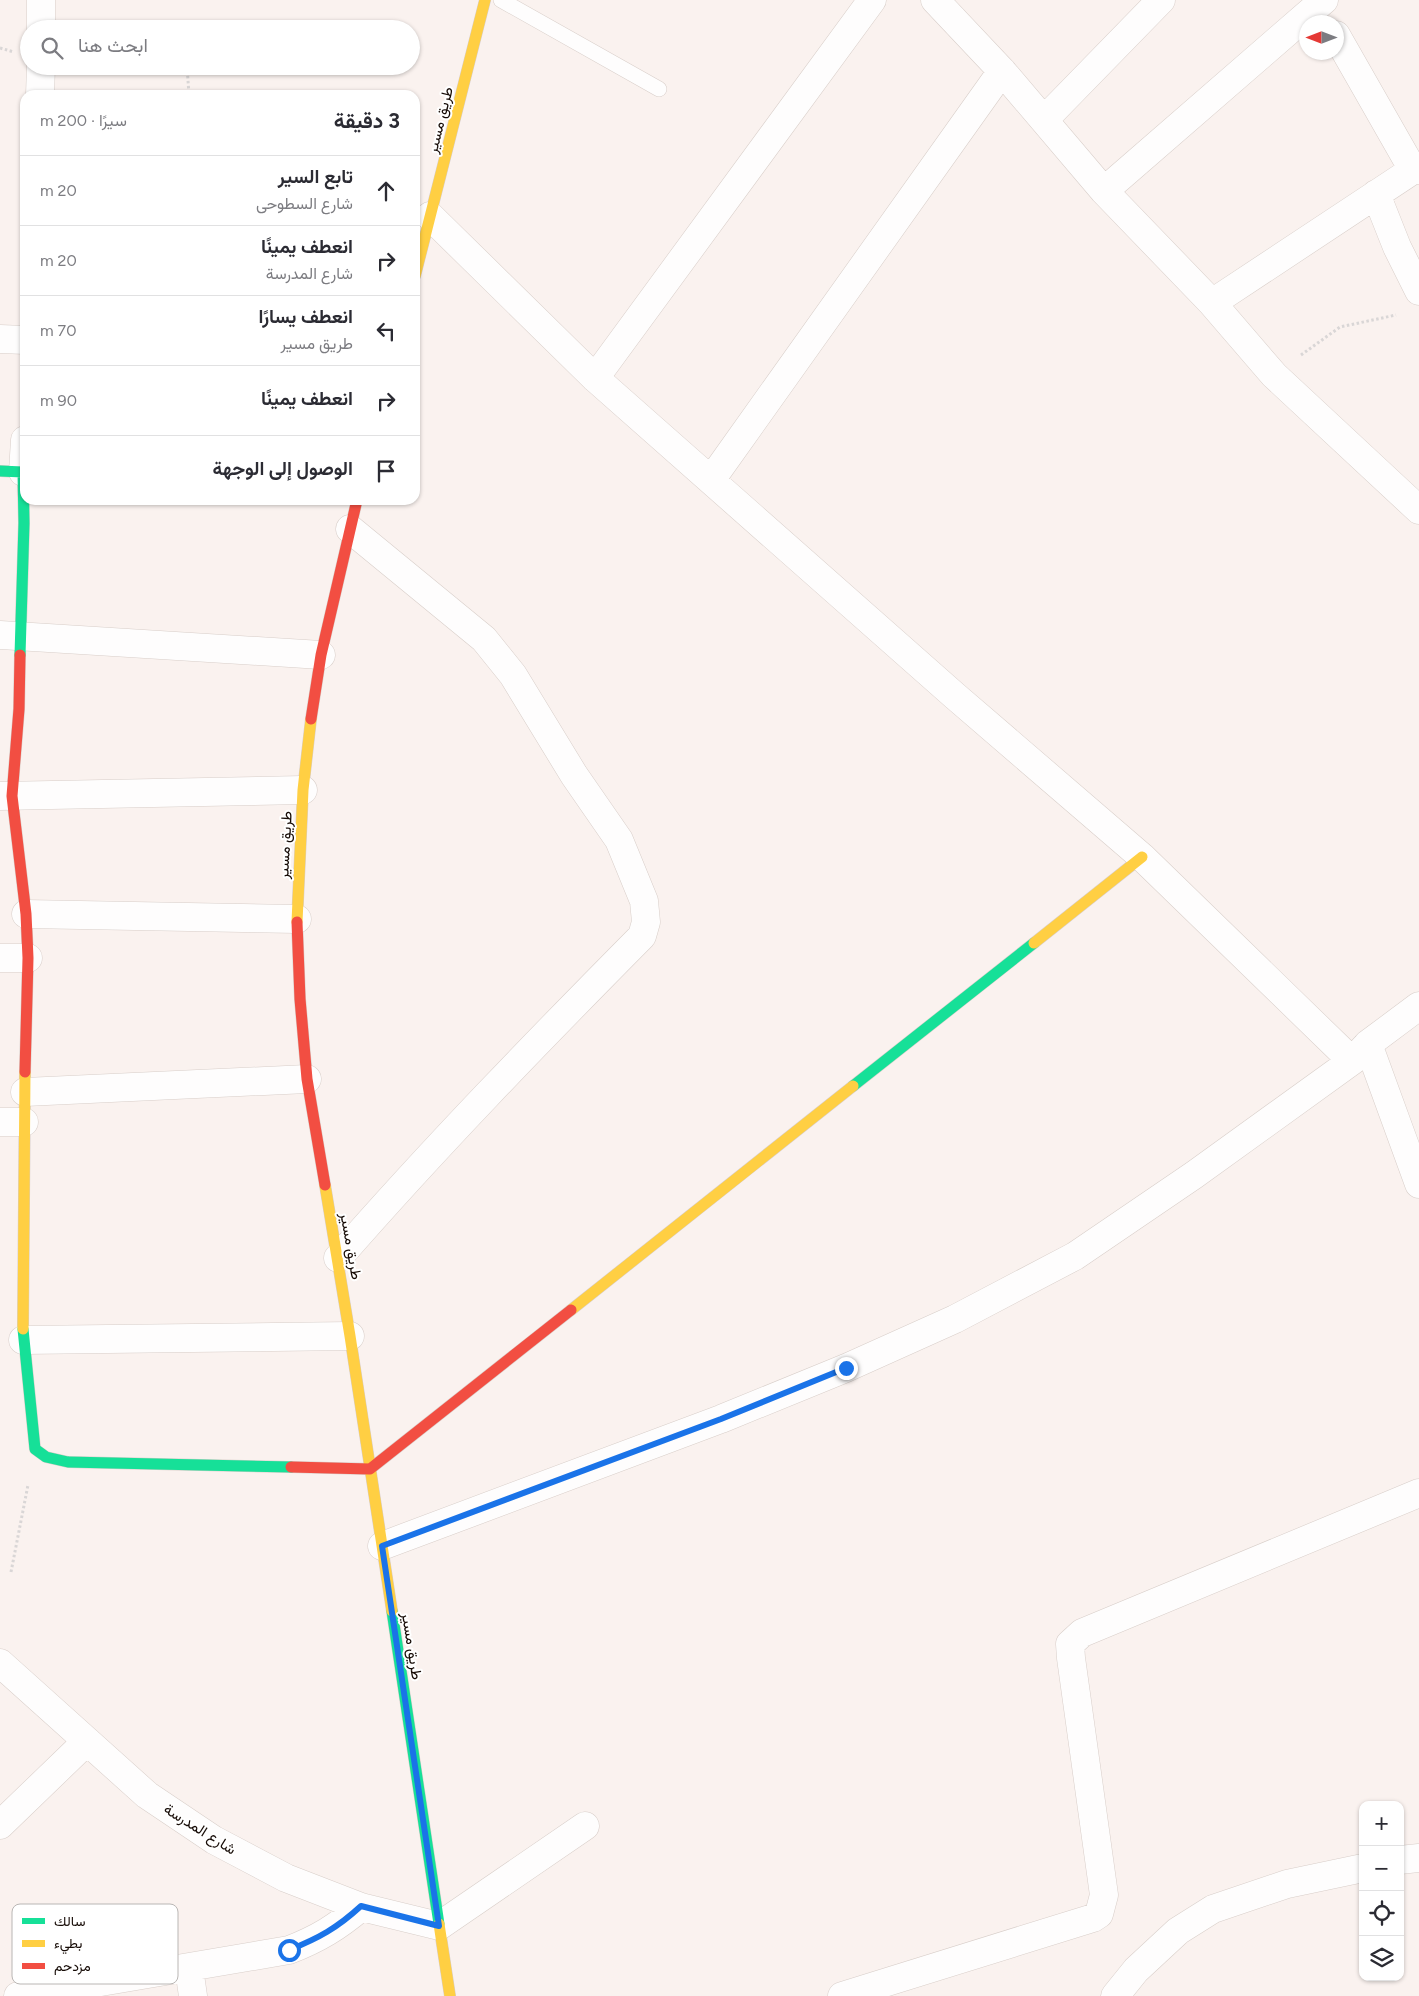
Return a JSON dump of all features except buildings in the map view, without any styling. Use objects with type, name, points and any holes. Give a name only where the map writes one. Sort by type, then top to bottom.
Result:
[{"type":"street","points":[[41,0],[41,20]]},
{"type":"street","name":"طريق مسير","points":[[420,256],[485,0]]},
{"type":"street","points":[[595,378],[872,0]]},
{"type":"street","points":[[936,0],[1002,71],[1104,191],[1212,303],[1274,375],[1419,510]]},
{"type":"street","points":[[1044,120],[1162,0]]},
{"type":"street","points":[[1104,191],[1322,7]]},
{"type":"street","points":[[1212,303],[1376,194],[1416,170],[1344,48]]},
{"type":"street","points":[[711,480],[1002,71]]},
{"type":"street","points":[[40,90],[41,75]]},
{"type":"street","points":[[1376,194],[1397,247],[1419,290]]},
{"type":"street","points":[[430,216],[595,378],[955,696],[1142,857],[1360,1052],[1419,1184]]},
{"type":"street","points":[[0,340],[20,340]]},
{"type":"street","points":[[20,452],[12,472],[23,532],[10,635],[19,708],[6,796],[26,914],[28,958],[25,1092],[12,1122],[23,1340],[35,1449],[51,1460],[68,1462],[370,1469],[1142,857]]},
{"type":"street","name":"طريق مسير","points":[[356,505],[321,655],[310,722],[298,854],[297,919],[300,999],[307,1080],[338,1258],[450,1996]]},
{"type":"street","points":[[338,1258],[408,1178],[482,1103],[549,1030],[642,936],[646,922],[644,901],[619,840],[574,775],[513,675],[484,639],[350,529]]},
{"type":"street","points":[[10,635],[321,655]]},
{"type":"street","points":[[6,796],[303,790]]},
{"type":"street","points":[[26,914],[297,919]]},
{"type":"street","points":[[0,958],[28,958]]},
{"type":"street","points":[[382,1546],[721,1419],[846,1368],[955,1319],[1075,1256],[1194,1175],[1419,1006]]},
{"type":"street","points":[[25,1092],[307,1080]]},
{"type":"street","points":[[23,1340],[350,1336]]},
{"type":"street","points":[[842,1996],[1084,1921],[1099,1914],[1104,1895],[1071,1658],[1070,1644],[1075,1638],[1082,1632],[1419,1493]]},
{"type":"street","name":"شارع المدرسة","points":[[0,1664],[147,1794],[214,1840],[286,1878],[361,1906],[439,1926]]},
{"type":"street","points":[[0,1825],[88,1740]]},
{"type":"street","points":[[439,1926],[585,1826]]},
{"type":"street","points":[[1404,1860],[1419,1858]]},
{"type":"street","points":[[1115,1996],[1136,1970],[1178,1931],[1213,1909],[1286,1884],[1359,1869]]},
{"type":"street","points":[[178,1970],[289,1950],[315,1940],[340,1925],[361,1906]]},
{"type":"street","points":[[189,1968],[193,1996]]},
{"type":"street","points":[[18,1996],[91,1984]]},
{"type":"lane","points":[[501,0],[658,89]]},
{"type":"path","points":[[188,75],[189,90]]},
{"type":"path","points":[[1274,375],[1340,326],[1401,314]]},
{"type":"path","points":[[11,1572],[35,1449]]},
{"type":"traffic: fast","points":[[0,471],[20,472]]},
{"type":"traffic: fast","points":[[20,655],[24,505]]},
{"type":"traffic: fast","points":[[853,1086],[1034,943]]},
{"type":"traffic: fast","points":[[23,1329],[35,1449],[46,1457],[68,1462],[291,1467]]},
{"type":"traffic: fast","points":[[392,1611],[439,1924]]},
{"type":"traffic: slow","points":[[420,256],[485,0]]},
{"type":"traffic: slow","points":[[297,922],[303,790],[311,719]]},
{"type":"traffic: slow","points":[[1034,943],[1142,857]]},
{"type":"traffic: slow","points":[[23,1329],[25,1072]]},
{"type":"traffic: slow","points":[[571,1310],[853,1086]]},
{"type":"traffic: slow","points":[[325,1185],[392,1611]]},
{"type":"traffic: slow","points":[[439,1924],[450,1996]]},
{"type":"traffic: jam","points":[[311,719],[321,655],[356,505]]},
{"type":"traffic: jam","points":[[20,655],[19,709],[12,796],[26,914],[28,958],[25,1072]]},
{"type":"traffic: jam","points":[[297,922],[300,999],[307,1079],[325,1185]]},
{"type":"traffic: jam","points":[[291,1467],[370,1469],[571,1310]]},
{"type":"route","points":[[289,1950],[315,1940],[340,1925],[361,1906],[439,1926],[382,1546],[721,1419],[846,1368]]}]
